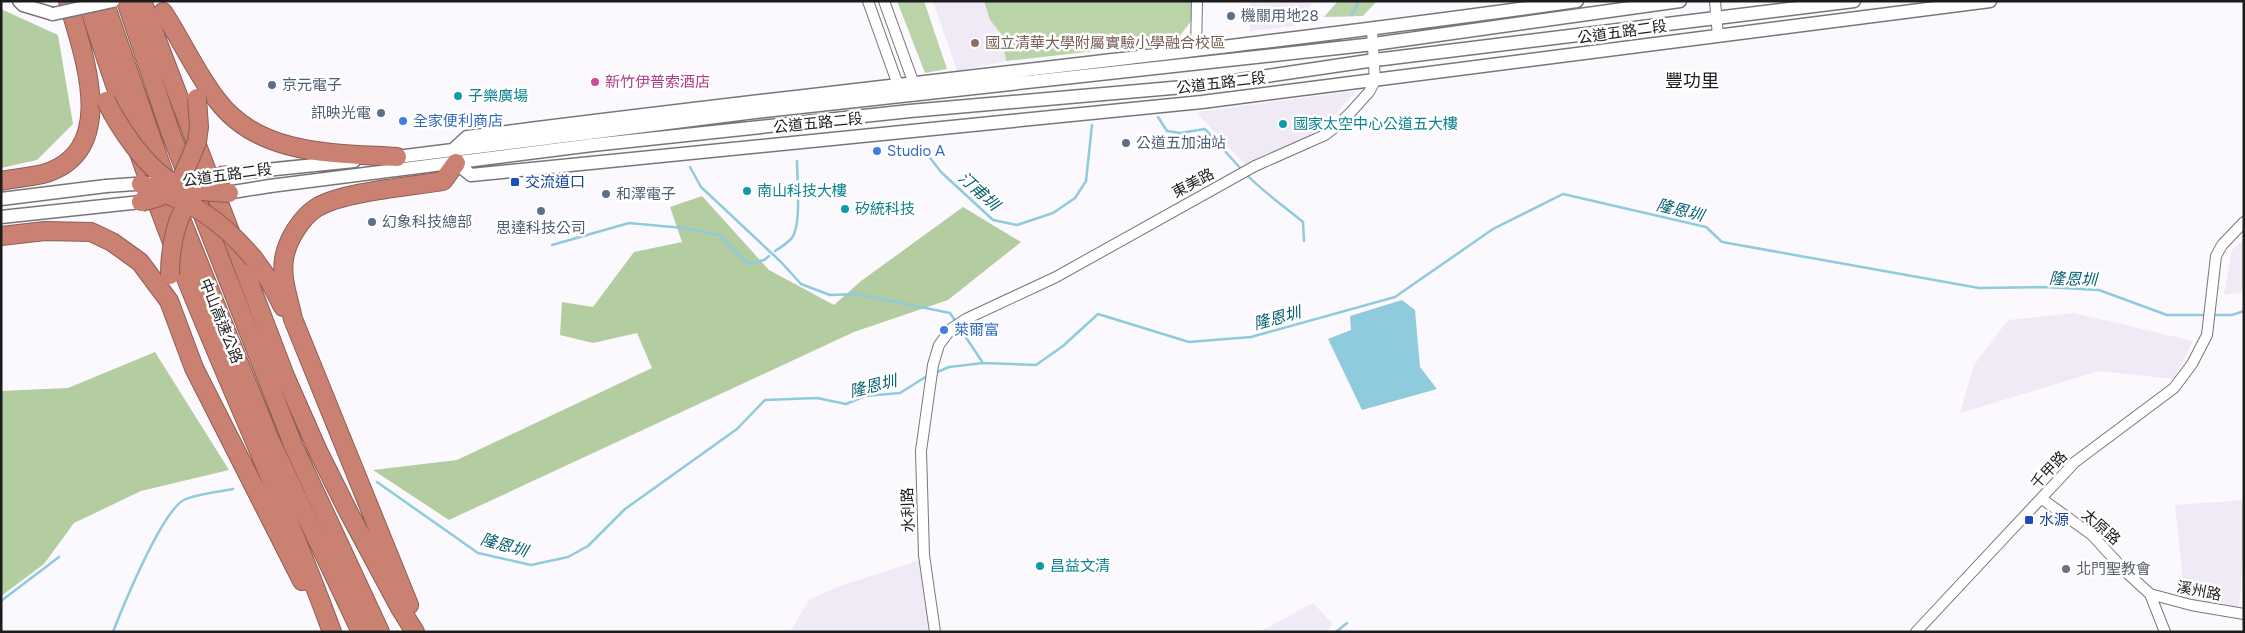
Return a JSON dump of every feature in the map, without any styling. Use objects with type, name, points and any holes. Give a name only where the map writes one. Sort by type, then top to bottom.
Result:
[{"type":"highway","points":[[1,181],[44,174],[75,154],[86,136],[92,114],[90,84],[68,1]]},
{"type":"highway","points":[[87,1],[117,92],[191,291],[313,581],[332,632]]},
{"type":"highway","name":"中山高速公路","points":[[104,1],[124,65],[189,244],[270,440],[361,632]]},
{"type":"highway","name":"中山高速公路","points":[[126,1],[142,53],[178,152],[294,447],[380,632]]},
{"type":"highway","points":[[142,1],[285,376],[318,451],[400,608],[415,632]]},
{"type":"highway","points":[[161,7],[189,72],[197,98],[200,127],[181,191],[176,232],[170,254],[170,274],[175,307],[194,368]]},
{"type":"highway","points":[[161,7],[217,101],[230,115],[248,129],[271,140],[304,150],[397,157]]},
{"type":"highway","points":[[82,50],[116,120],[137,150],[235,237],[254,259],[293,319]]},
{"type":"highway","points":[[415,632],[408,602],[293,319],[284,284],[284,258],[290,239],[302,222],[316,208],[336,199],[444,181],[455,156]]},
{"type":"highway","points":[[141,202],[181,191],[226,174]]},
{"type":"highway","points":[[141,184],[181,191],[229,193]]},
{"type":"highway","points":[[1,236],[45,231],[91,232],[112,242],[140,262],[160,286],[169,300],[194,368],[327,632]]},
{"type":"street","points":[[19,1],[23,5],[53,14],[113,1]]},
{"type":"street","points":[[868,1],[898,85]]},
{"type":"street","points":[[884,1],[914,84]]},
{"type":"street","points":[[1196,50],[1197,1]]},
{"type":"street","name":"公道五路二段","points":[[455,156],[467,137],[737,102],[914,84],[1372,30],[1577,1]]},
{"type":"street","name":"公道五路二段","points":[[229,193],[455,156],[764,111],[1374,44],[1680,1]]},
{"type":"street","points":[[1715,1],[1718,36]]},
{"type":"street","name":"公道五路二段","points":[[226,174],[397,157],[455,156],[592,145],[910,111],[1206,85],[1374,60],[1854,1]]},
{"type":"street","name":"公道五路二段","points":[[455,156],[471,174],[1202,102],[1768,31],[1990,1]]},
{"type":"street","points":[[1372,30],[1375,81]]},
{"type":"street","name":"東美路","points":[[933,366],[939,345],[951,329],[1056,277],[1244,172],[1325,135],[1338,126],[1369,92],[1375,81]]},
{"type":"street","points":[[847,136],[910,111]]},
{"type":"street","points":[[1,199],[106,186],[141,184]]},
{"type":"street","points":[[1,217],[141,202]]},
{"type":"street","name":"千甲路","points":[[1916,632],[2011,529],[2042,500],[2075,462],[2174,388],[2192,364],[2207,335],[2216,256],[2222,245],[2244,222]]},
{"type":"street","name":"水利路","points":[[933,366],[921,451],[924,555],[935,632]]},
{"type":"street","name":"太原路","points":[[2042,500],[2092,535],[2126,572],[2150,594],[2165,632]]},
{"type":"street","name":"溪州路","points":[[2150,594],[2191,605],[2244,614]]},
{"type":"shaded area","name":"國立清華大學附屬實驗小學融合校區","points":[[933,1],[984,1],[990,20],[1002,35],[1006,61],[957,71]]},
{"type":"shaded area","points":[[1250,1],[1315,1],[1294,26],[1250,31]]},
{"type":"shaded area","points":[[1356,91],[1321,130],[1309,139],[1248,168],[1196,112]]},
{"type":"shaded area","points":[[2244,239],[2244,292],[2224,295],[2232,250]]},
{"type":"shaded area","points":[[2074,313],[2193,341],[2174,379],[2099,371],[1960,413],[1974,365],[2008,320]]},
{"type":"shaded area","points":[[2244,500],[2244,539],[2239,608],[2185,601],[2175,505]]},
{"type":"shaded area","points":[[920,560],[929,632],[790,632],[809,600],[837,587]]},
{"type":"shaded area","points":[[1313,603],[1333,624],[1326,632],[1259,632]]},
{"type":"green space","points":[[897,1],[924,1],[947,69],[925,73]]},
{"type":"green space","points":[[984,1],[1192,1],[1192,20],[1175,42],[1006,61],[1002,35],[990,20]]},
{"type":"green space","points":[[1338,1],[1377,1],[1363,16],[1324,17]]},
{"type":"green space","points":[[1,9],[58,35],[73,124],[37,160],[1,168]]},
{"type":"green space","points":[[702,196],[769,270],[834,305],[861,281],[963,207],[1021,242],[948,300],[854,332],[449,520],[373,470],[457,460],[652,368],[637,333],[593,343],[560,335],[562,302],[593,307],[634,252],[682,242],[670,207]]},
{"type":"green space","points":[[155,352],[229,470],[141,491],[74,523],[44,564],[1,596],[1,391],[68,388]]},
{"type":"water","points":[[1402,300],[1415,310],[1420,367],[1437,389],[1362,410],[1328,339],[1351,330],[1350,316]]},
{"type":"waterway","name":"汀甫圳","points":[[1352,15],[1359,1]]},
{"type":"waterway","points":[[1158,117],[1167,131],[1180,133],[1205,129],[1242,170]]},
{"type":"waterway","name":"汀甫圳","points":[[920,145],[941,172],[993,220],[1017,225],[1053,213],[1075,198],[1086,181],[1092,125]]},
{"type":"waterway","name":"汀甫圳","points":[[775,251],[791,239],[797,224],[797,161]]},
{"type":"waterway","points":[[690,167],[701,187],[781,262],[801,284],[830,295],[857,294],[950,313],[956,322]]},
{"type":"waterway","points":[[1246,174],[1266,193],[1303,222],[1304,241]]},
{"type":"waterway","name":"隆恩圳","points":[[935,373],[949,367],[983,363],[1036,365],[1063,346],[1098,314],[1189,342],[1251,337],[1395,297],[1493,229],[1563,194],[1706,227],[1722,242],[1979,288],[2044,287],[2099,290],[2167,315],[2207,315]]},
{"type":"waterway","name":"汀甫圳","points":[[552,245],[629,223],[683,228],[719,235],[748,264],[764,260],[769,256]]},
{"type":"waterway","name":"隆恩圳","points":[[2213,315],[2232,315],[2244,311]]},
{"type":"waterway","points":[[959,327],[983,363]]},
{"type":"waterway","name":"隆恩圳","points":[[377,482],[478,553],[531,565],[568,557],[588,546],[625,509],[737,429],[765,400],[817,398],[846,404],[865,396],[900,393],[927,376]]},
{"type":"waterway","name":"隆恩圳","points":[[113,632],[144,560],[175,508],[189,498],[233,489]]},
{"type":"waterway","name":"汀甫圳","points":[[1,601],[59,557]]},
{"type":"waterway","points":[[1336,632],[1347,623]]},
{"type":"place","name":"機關用地28","points":[[1231,16]]},
{"type":"place","name":"國立清華大學附屬實驗小學融合校區","points":[[975,43]]},
{"type":"place","name":"新竹伊普索酒店","points":[[595,82]]},
{"type":"place","name":"京元電子","points":[[272,85]]},
{"type":"place","name":"子樂廣場","points":[[458,96]]},
{"type":"place","name":"訊映光電","points":[[381,113]]},
{"type":"place","name":"全家便利商店","points":[[403,121]]},
{"type":"place","name":"國家太空中心公道五大樓","points":[[1283,124]]},
{"type":"place","name":"公道五加油站","points":[[1126,143]]},
{"type":"place","name":"Studio A","points":[[877,151]]},
{"type":"place","name":"交流道口","points":[[515,182]]},
{"type":"place","name":"南山科技大樓","points":[[747,191]]},
{"type":"place","name":"和澤電子","points":[[606,194]]},
{"type":"place","name":"矽統科技","points":[[845,209]]},
{"type":"place","name":"思達科技公司","points":[[541,211]]},
{"type":"place","name":"幻象科技總部","points":[[372,222]]},
{"type":"place","name":"萊爾富","points":[[944,330]]},
{"type":"place","name":"水源","points":[[2029,520]]},
{"type":"place","name":"昌益文清","points":[[1040,566]]},
{"type":"place","name":"北門聖教會","points":[[2066,569]]},
{"type":"district","name":"豐功里","points":[[1692,81]]}]
